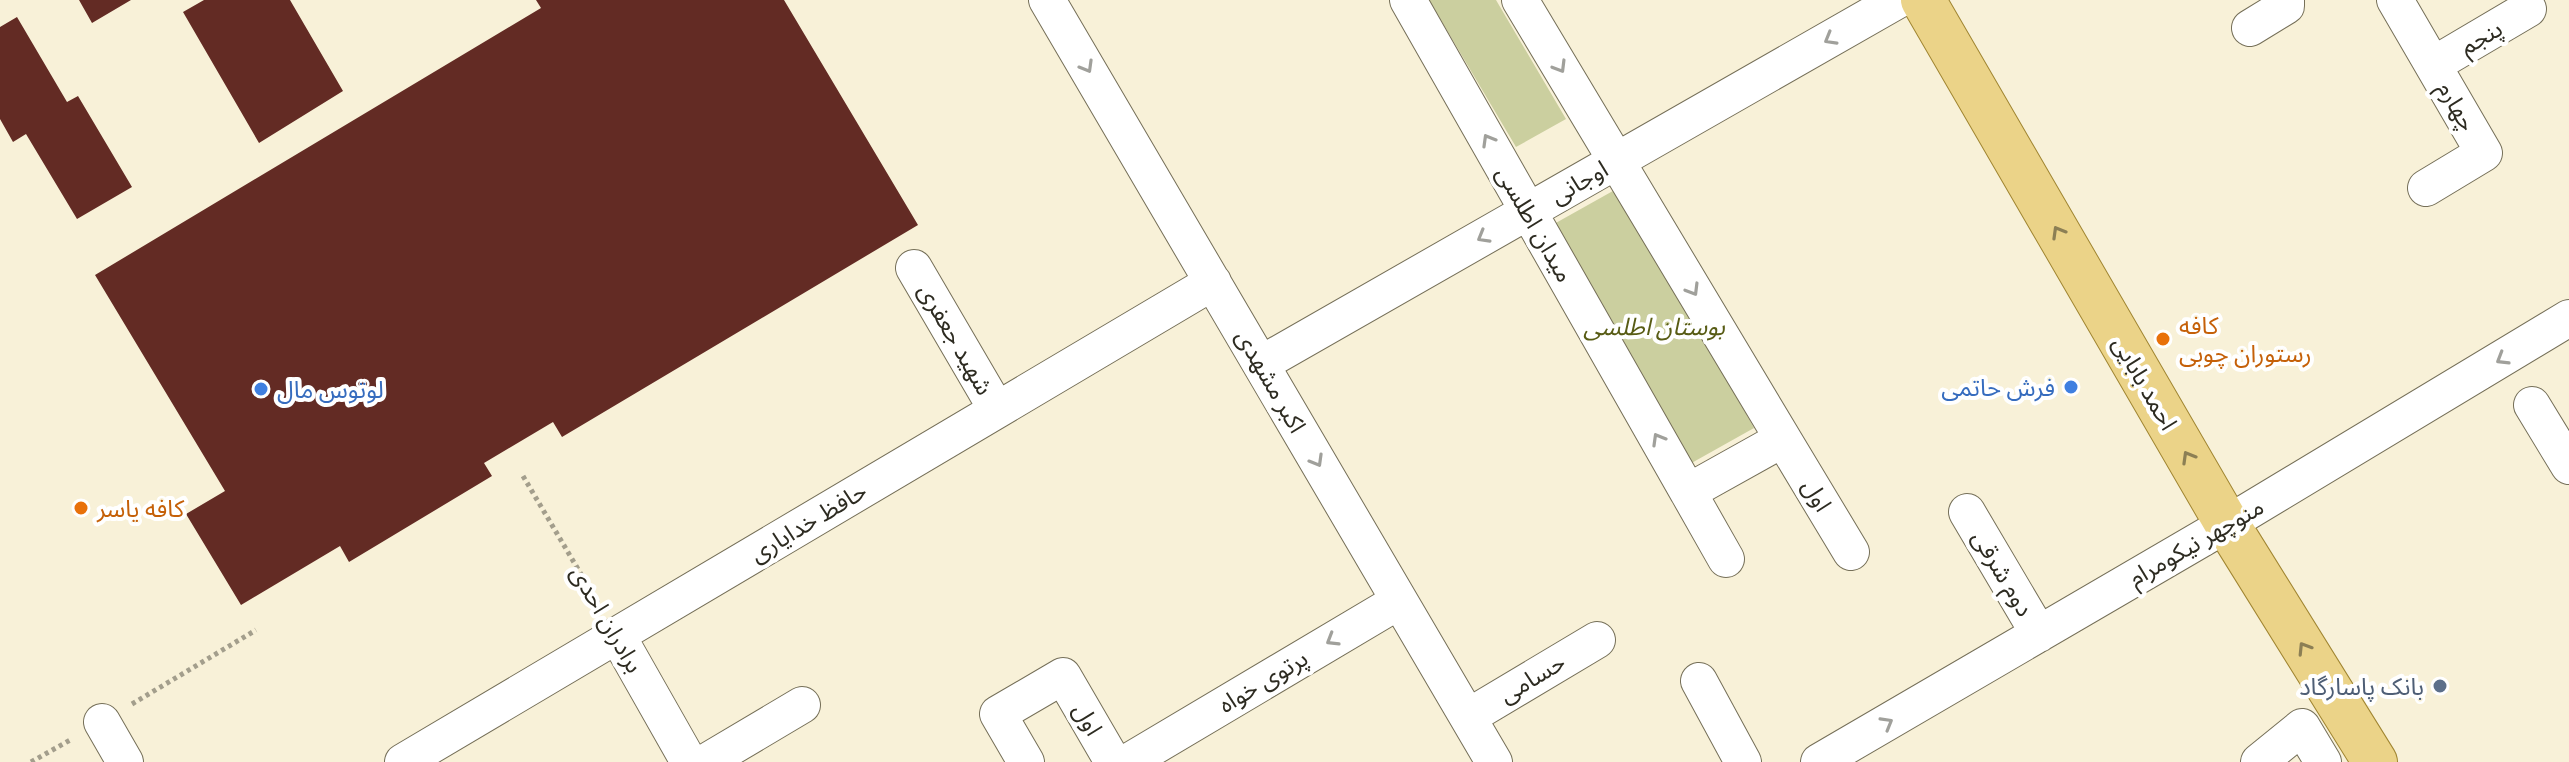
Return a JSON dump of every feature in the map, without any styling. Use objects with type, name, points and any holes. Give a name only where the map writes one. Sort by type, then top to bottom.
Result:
[{"type":"main road","name":"احمد بابایی","points":[[1923,0],[2227,524],[2375,762]]},
{"type":"street","name":"اکبر مشهدی","points":[[1047,0],[1494,762]]},
{"type":"street","name":"میدان اطلسی","points":[[1408,0],[1688,492]]},
{"type":"street","points":[[1520,0],[1783,439],[1688,492],[1726,559]]},
{"type":"street","name":"اوجانی","points":[[1261,364],[1898,0]]},
{"type":"street","points":[[2250,28],[2286,6],[2286,0]]},
{"type":"street","name":"چهارم","points":[[2395,0],[2484,153],[2426,188]]},
{"type":"street","name":"پنجم","points":[[2433,65],[2528,9]]},
{"type":"street","name":"شهید جعفری","points":[[914,268],[997,410]]},
{"type":"street","name":"حافظ خدایاری","points":[[403,762],[1213,282]]},
{"type":"street","name":"منوچهر نیکومرام","points":[[1819,762],[2227,524],[2569,318]]},
{"type":"street","points":[[2532,405],[2569,466]]},
{"type":"street","name":"اول","points":[[1783,439],[1851,552]]},
{"type":"street","name":"دوم شرقی","points":[[1967,512],[2039,634]]},
{"type":"street","name":"پرتوی خواه","points":[[1128,762],[1399,601]]},
{"type":"street","name":"برادران احدی","points":[[617,635],[689,762]]},
{"type":"street","name":"حسامی","points":[[1468,717],[1597,640]]},
{"type":"street","name":"اول","points":[[1026,762],[998,714],[1063,676],[1113,762]]},
{"type":"street","points":[[1699,681],[1743,762]]},
{"type":"street","points":[[706,762],[802,705]]},
{"type":"street","points":[[102,722],[125,762]]},
{"type":"street","points":[[2259,762],[2302,727],[2323,762]]},
{"type":"path","name":"برادران احدی","points":[[523,476],[617,635]]},
{"type":"path","points":[[31,762],[256,630]]},
{"type":"green space","points":[[1429,0],[1496,0],[1566,119],[1516,147]]},
{"type":"green space","name":"بوستان اطلسی","points":[[1620,187],[1754,428],[1688,465],[1554,224]]},
{"type":"building","points":[[79,0],[131,0],[92,23]]},
{"type":"building","points":[[204,0],[290,0],[343,91],[259,143],[183,12]]},
{"type":"building","points":[[536,0],[784,0],[918,225],[562,437],[553,422],[484,463],[492,476],[349,562],[340,546],[241,605],[186,514],[225,491],[95,275],[541,8]]},
{"type":"building","points":[[17,17],[67,102],[78,96],[132,187],[77,219],[26,134],[13,142],[0,119],[0,27]]},
{"type":"place","name":"کافه رستوران چوبی","points":[[2163,339]]},
{"type":"place","name":"فرش حاتمی","points":[[2071,387]]},
{"type":"place","name":"لوتوس مال","points":[[261,389]]},
{"type":"place","name":"کافه یاسر","points":[[81,508]]},
{"type":"place","name":"بانک پاسارگاد","points":[[2440,686]]}]
